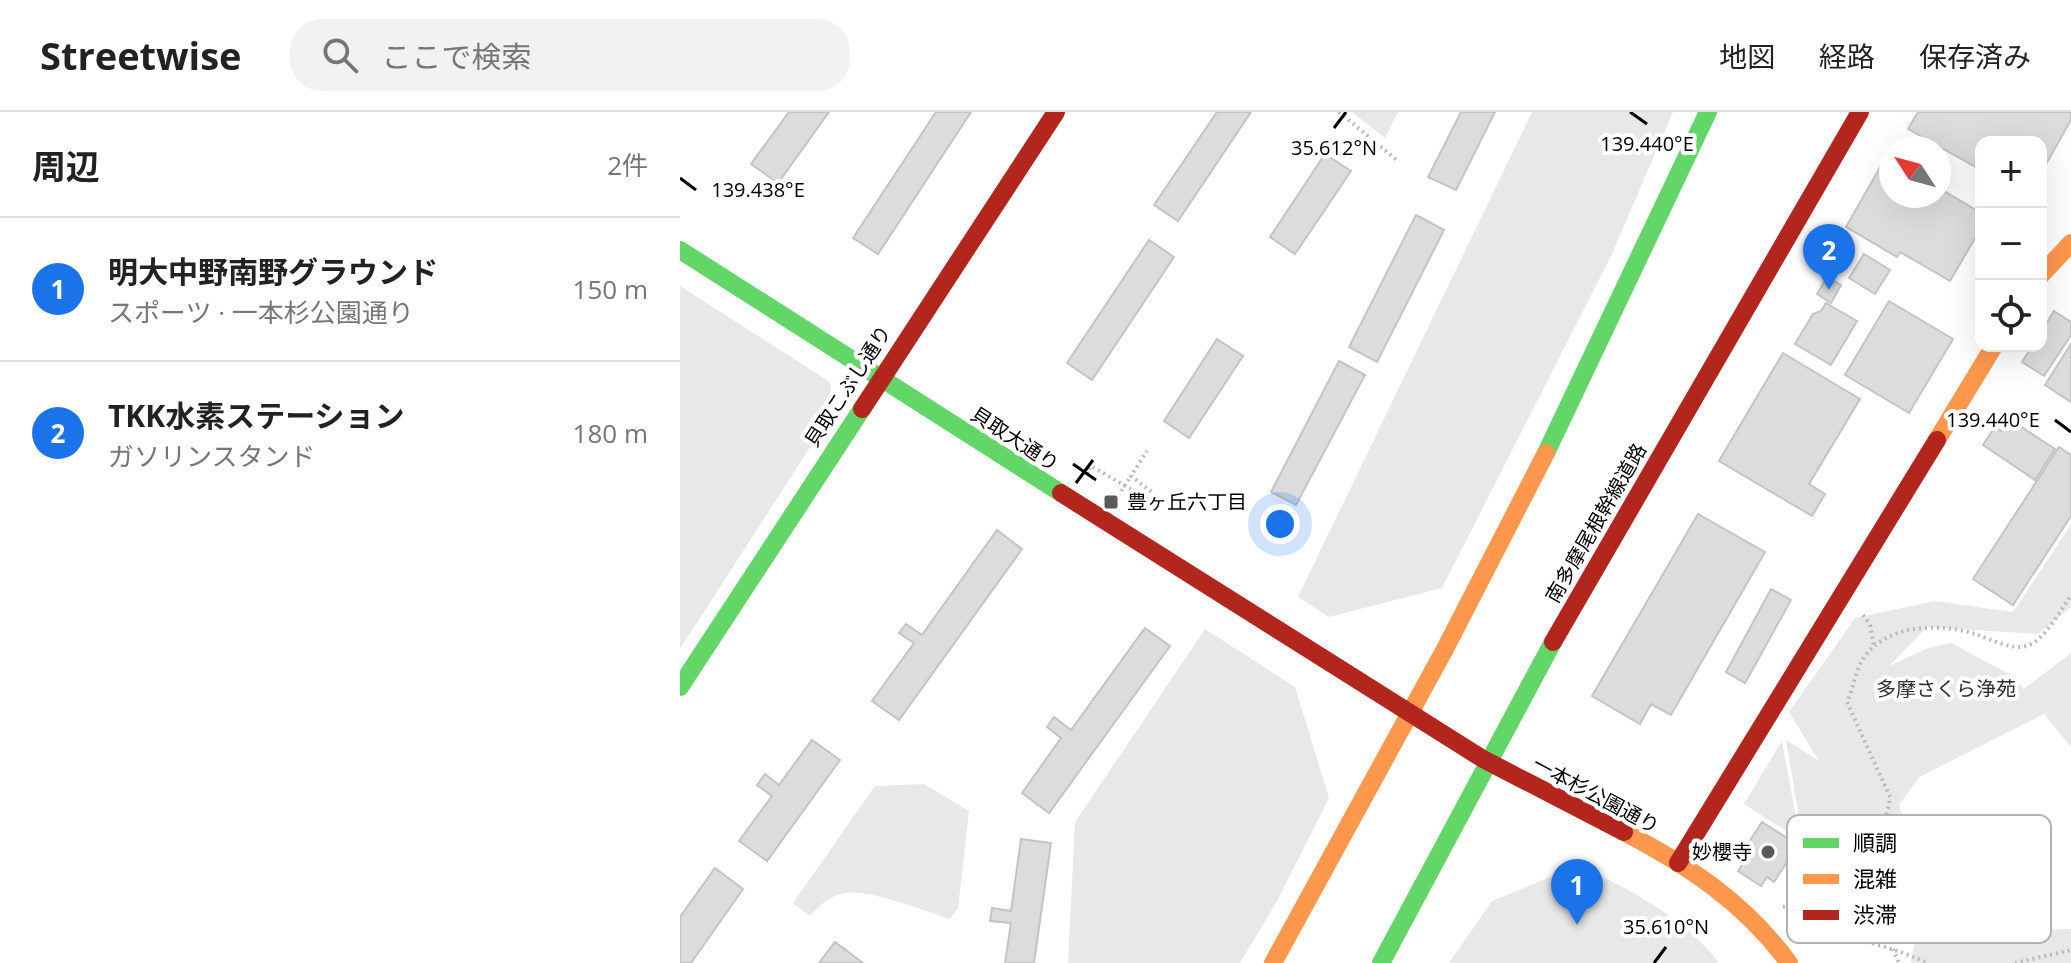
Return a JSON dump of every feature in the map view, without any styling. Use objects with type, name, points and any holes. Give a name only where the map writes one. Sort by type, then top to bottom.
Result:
[{"type":"main road","name":"貝取こぶし通り","points":[[680,687],[1056,112]]},
{"type":"main road","points":[[1273,963],[1410,714],[1594,363],[1708,112]]},
{"type":"main road","name":"南多摩尾根幹線道路","points":[[1381,963],[1569,614],[1860,112]]},
{"type":"main road","points":[[2047,269],[2071,243]]},
{"type":"main road","name":"貝取大通り","points":[[680,250],[1156,557],[1488,762]]},
{"type":"main road","points":[[1678,863],[1990,352]]},
{"type":"main road","name":"一本杉公園通り","points":[[1488,762],[1678,863],[1732,898],[1786,959]]},
{"type":"path","points":[[1339,112],[1399,162]]},
{"type":"path","points":[[1114,503],[1147,451]]},
{"type":"path","points":[[1097,481],[1087,473],[1091,466],[1153,502],[1157,496],[1131,476]]},
{"type":"path","points":[[1108,489],[1118,496]]},
{"type":"path","points":[[1886,815],[1890,797],[1847,702],[1857,672],[1874,646],[1898,634],[1927,627],[1956,627],[2004,644],[2026,646],[2037,640],[2071,596]]},
{"type":"path","points":[[1859,610],[1870,625],[1874,646]]},
{"type":"path","points":[[1779,909],[1787,907]]},
{"type":"path","points":[[1786,959],[1804,943]]},
{"type":"path","points":[[1859,943],[1893,949],[1928,963]]},
{"type":"path","points":[[1893,949],[1899,963]]},
{"type":"path","points":[[2015,963],[2071,950]]},
{"type":"green space","points":[[1352,112],[1398,112],[1385,138]]},
{"type":"green space","points":[[1532,112],[1673,112],[1611,256],[1442,588],[1329,617],[1298,597]]},
{"type":"green space","points":[[680,286],[830,382],[834,410],[680,649]]},
{"type":"green space","name":"多摩さくら浄苑","points":[[2071,525],[2071,607],[2038,634],[1927,627],[1889,666],[1928,648],[1951,643],[2011,675],[2024,689],[2071,653],[2071,747],[2044,714],[1919,777],[1899,805],[1902,815],[1799,815],[1786,740],[1819,761],[1789,712],[1855,618],[1935,601],[2013,612]]},
{"type":"green space","points":[[1205,629],[1295,687],[1329,798],[1276,903],[1240,963],[1068,963],[1075,822]]},
{"type":"green space","points":[[1782,741],[1795,815],[1787,815],[1787,832],[1744,804]]},
{"type":"green space","points":[[924,784],[969,811],[958,908],[950,919],[864,893],[835,896],[810,916],[793,903],[875,786]]},
{"type":"green space","points":[[1579,865],[1673,918],[1719,963],[1449,963],[1492,901]]},
{"type":"green space","points":[[2071,929],[2071,963],[1911,963],[1914,943],[2051,943],[2051,930]]},
{"type":"building","points":[[789,112],[829,112],[778,183],[751,164]]},
{"type":"building","points":[[936,112],[971,112],[878,254],[853,238]]},
{"type":"building","points":[[1217,112],[1251,112],[1178,221],[1154,205]]},
{"type":"building","points":[[1461,112],[1495,112],[1456,190],[1428,177]]},
{"type":"building","points":[[1918,112],[2071,112],[2071,120],[2047,162],[2047,136],[1975,136],[1975,167],[1951,153],[1951,136],[1920,136],[1908,129]]},
{"type":"building","points":[[1325,154],[1351,171],[1295,254],[1270,237]]},
{"type":"building","points":[[1879,169],[1879,208],[1951,208],[1951,195],[1975,209],[1975,238],[1950,281],[1900,252],[1897,257],[1846,227]]},
{"type":"building","points":[[1416,215],[1444,230],[1377,362],[1349,347]]},
{"type":"building","points":[[1149,240],[1174,257],[1092,380],[1067,363]]},
{"type":"building","points":[[1864,254],[1890,270],[1875,294],[1849,278]]},
{"type":"building","points":[[1827,277],[1841,285],[1831,303],[1817,294]]},
{"type":"building","points":[[1889,301],[1953,339],[1909,413],[1845,375]]},
{"type":"building","points":[[1826,303],[1857,321],[1831,365],[1795,344],[1813,314],[1821,311]]},
{"type":"building","points":[[2054,311],[2071,322],[2071,335],[2044,376],[2022,362],[2028,352],[2047,352],[2047,322]]},
{"type":"building","points":[[1217,339],[1243,356],[1189,438],[1164,421]]},
{"type":"building","points":[[2071,344],[2071,402],[2045,385]]},
{"type":"building","points":[[1783,353],[1860,399],[1809,484],[1825,494],[1812,516],[1719,461]]},
{"type":"building","points":[[1339,361],[1365,375],[1296,505],[1271,492]]},
{"type":"building","points":[[2009,419],[2055,449],[2035,480],[1983,445],[1995,427],[2001,431]]},
{"type":"building","points":[[2059,447],[2071,455],[2071,516],[2013,605],[1973,579]]},
{"type":"building","points":[[1698,514],[1765,552],[1671,715],[1651,704],[1640,724],[1592,696]]},
{"type":"building","points":[[997,530],[1022,549],[899,720],[872,701],[914,643],[899,633],[906,624],[922,635]]},
{"type":"building","points":[[1771,589],[1791,600],[1745,683],[1726,672]]},
{"type":"building","points":[[1145,628],[1170,646],[1049,813],[1022,793],[1061,738],[1047,727],[1054,717],[1071,730]]},
{"type":"building","points":[[812,740],[840,760],[767,861],[739,841],[772,796],[757,785],[765,774],[779,785]]},
{"type":"building","name":"妙櫻寺","points":[[1762,822],[1787,838],[1787,862],[1774,882],[1767,877],[1761,886],[1738,871],[1744,862],[1738,859]]},
{"type":"building","points":[[1021,839],[1051,843],[1034,963],[1005,963],[1011,923],[990,921],[992,908],[1011,911]]},
{"type":"building","points":[[715,868],[743,889],[691,963],[680,963],[680,917]]},
{"type":"building","points":[[835,942],[863,963],[819,963]]},
{"type":"traffic: fast","points":[[1546,453],[1708,112]]},
{"type":"traffic: fast","points":[[680,250],[1061,493]]},
{"type":"traffic: fast","points":[[680,687],[862,409]]},
{"type":"traffic: fast","points":[[1381,963],[1553,642]]},
{"type":"traffic: slow","points":[[2047,269],[2071,243]]},
{"type":"traffic: slow","points":[[1937,440],[1990,352]]},
{"type":"traffic: slow","points":[[1273,963],[1445,649],[1546,453]]},
{"type":"traffic: slow","points":[[1624,832],[1671,858],[1735,904],[1789,963]]},
{"type":"traffic: jam","points":[[862,409],[1056,112]]},
{"type":"traffic: jam","points":[[1553,642],[1860,112]]},
{"type":"traffic: jam","points":[[1678,863],[1937,440]]},
{"type":"traffic: jam","points":[[1061,493],[1483,759],[1624,832]]},
{"type":"place","name":"TKK水素ステーション","points":[[1829,290]]},
{"type":"place","name":"豊ヶ丘六丁目","points":[[1111,502]]},
{"type":"place","name":"妙櫻寺","points":[[1768,852]]},
{"type":"place","name":"明大中野南野グラウンド","points":[[1577,925]]}]
